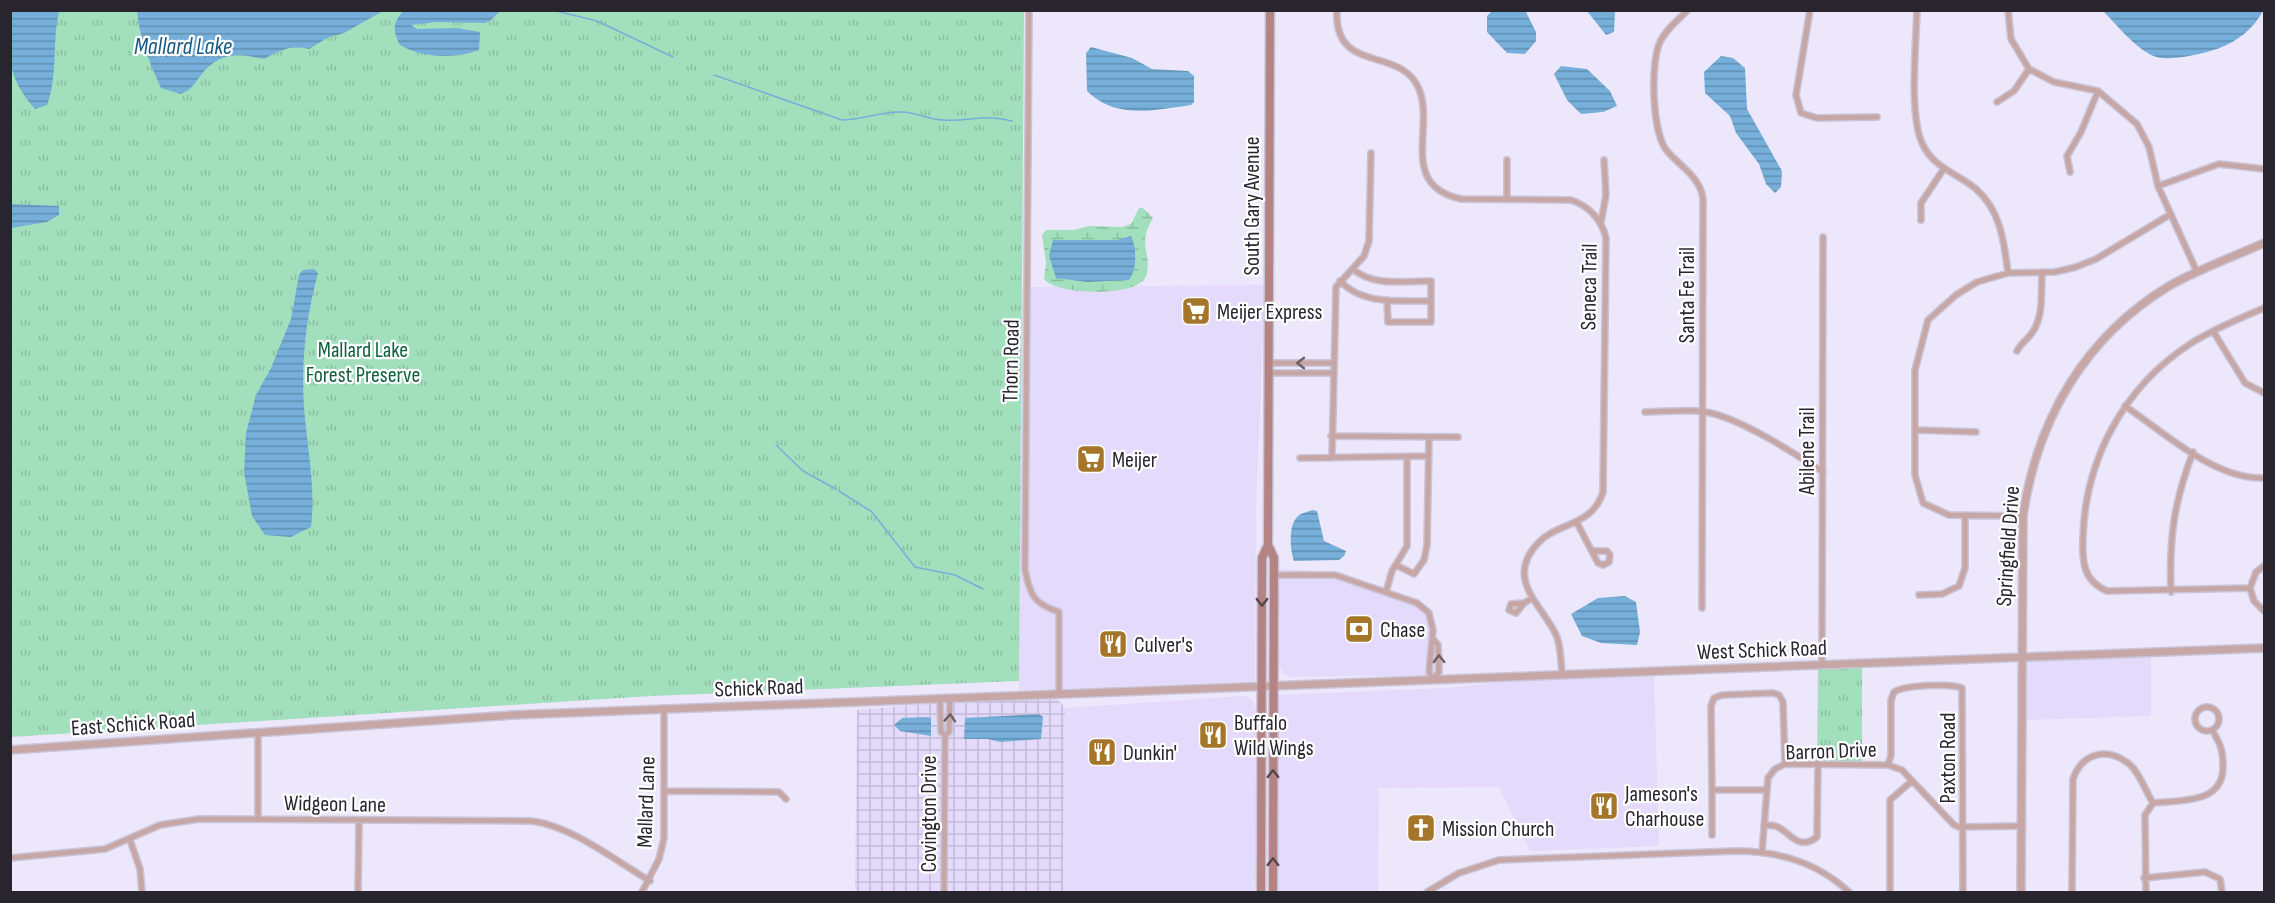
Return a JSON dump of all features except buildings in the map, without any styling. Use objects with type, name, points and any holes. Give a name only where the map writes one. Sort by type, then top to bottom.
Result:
[{"type":"main road","name":"South Gary Avenue","points":[[1261,892],[1262,558],[1268,545],[1270,10]]},
{"type":"main road","name":"South Gary Avenue","points":[[1268,545],[1274,558],[1273,892]]},
{"type":"street","name":"Thorn Road","points":[[1029,10],[1025,570],[1030,595],[1045,608],[1059,612],[1059,694]]},
{"type":"street","name":"Seneca Trail","points":[[1337,10],[1340,33],[1350,50],[1366,58],[1393,64],[1409,72],[1419,87],[1422,100],[1422,162],[1433,186],[1461,199],[1571,200],[1585,206],[1601,222],[1606,238],[1603,356],[1605,483],[1597,505],[1577,524],[1539,541],[1527,564],[1526,577],[1532,599],[1557,637],[1562,674]]},
{"type":"street","name":"Santa Fe Trail","points":[[1688,10],[1666,32],[1659,44],[1656,58],[1656,118],[1663,144],[1697,180],[1703,195],[1705,412],[1702,608]]},
{"type":"street","points":[[1810,10],[1796,95],[1801,113],[1817,118],[1877,117]]},
{"type":"street","points":[[1917,10],[1918,131],[1928,153],[1943,170],[1976,189],[1993,211],[2003,235],[2008,273]]},
{"type":"street","points":[[2008,10],[2011,39],[2029,69],[2054,82],[2098,91],[2137,124],[2150,153],[2158,186],[2197,272]]},
{"type":"street","points":[[1998,102],[2014,91],[2029,69]]},
{"type":"street","points":[[2070,172],[2067,156],[2081,132],[2098,91]]},
{"type":"street","points":[[1332,458],[1333,309],[1336,287],[1364,256],[1369,241],[1371,153]]},
{"type":"street","points":[[1506,199],[1507,160]]},
{"type":"street","points":[[1601,222],[1607,181],[1604,160]]},
{"type":"street","points":[[2158,186],[2218,164],[2265,169]]},
{"type":"street","points":[[1921,220],[1921,203],[1943,170]]},
{"type":"street","points":[[2023,516],[1949,515],[1923,503],[1915,475],[1917,429],[1915,370],[1928,320],[1966,288],[2008,273],[2067,270],[2096,259],[2171,214]]},
{"type":"street","name":"Abilene Trail","points":[[1822,664],[1823,237]]},
{"type":"street","name":"Springfield Drive","points":[[2020,892],[2020,656],[2023,516],[2028,482],[2043,432],[2075,374],[2099,342],[2128,316],[2163,290],[2197,272],[2265,243]]},
{"type":"street","points":[[1353,269],[1363,278],[1373,280],[1431,281],[1431,322],[1388,322],[1388,300]]},
{"type":"street","points":[[2017,351],[2021,343],[2032,334],[2038,318],[2042,273]]},
{"type":"street","points":[[1340,281],[1356,294],[1388,300],[1431,301]]},
{"type":"street","points":[[2250,588],[2117,593],[2102,589],[2090,579],[2082,559],[2087,492],[2104,444],[2125,406],[2170,358],[2213,331],[2265,308]]},
{"type":"street","points":[[2213,331],[2245,383],[2265,393]]},
{"type":"street","points":[[1269,363],[1333,363]]},
{"type":"street","points":[[1269,373],[1333,373]]},
{"type":"street","points":[[2125,406],[2230,474],[2265,478]]},
{"type":"street","points":[[1645,412],[1705,412],[1724,417],[1799,456],[1823,472]]},
{"type":"street","points":[[1917,429],[1976,432]]},
{"type":"street","points":[[1332,436],[1458,437]]},
{"type":"street","points":[[1396,565],[1414,574],[1424,560],[1427,545],[1429,437]]},
{"type":"street","points":[[2171,591],[2169,551],[2172,524],[2178,492],[2193,452]]},
{"type":"street","points":[[1300,458],[1429,456]]},
{"type":"street","points":[[1386,592],[1396,565],[1407,546],[1407,457]]},
{"type":"street","points":[[1918,595],[1942,594],[1959,586],[1965,568],[1965,516]]},
{"type":"street","points":[[1577,524],[1593,551]]},
{"type":"street","points":[[2265,566],[2256,572],[2250,588],[2254,601],[2265,610]]},
{"type":"street","points":[[1274,575],[1335,575],[1417,603],[1429,613],[1433,639],[1430,645],[1429,672],[1433,680]]},
{"type":"street","points":[[1524,603],[1532,599]]},
{"type":"street","name":"West Schick Road","points":[[1262,686],[2265,648]]},
{"type":"street","name":"Paxton Road","points":[[1888,765],[1891,755],[1891,700],[1894,692],[1918,687],[1953,685],[1962,688],[1963,892]]},
{"type":"street","name":"Schick Road","points":[[258,732],[664,708],[1262,686]]},
{"type":"street","points":[[1712,835],[1711,706],[1714,698],[1722,695],[1773,693],[1779,695],[1783,702],[1785,764]]},
{"type":"street","name":"Covington Drive","points":[[940,699],[941,732],[945,735]]},
{"type":"street","name":"Covington Drive","points":[[944,892],[945,735],[949,732],[950,699]]},
{"type":"street","points":[[2210,707],[2218,713],[2219,722],[2212,730],[2203,731],[2195,725],[2194,715],[2201,708],[2210,707]]},
{"type":"street","name":"Mallard Lane","points":[[642,892],[659,859],[664,838],[664,708]]},
{"type":"street","points":[[2153,803],[2199,798],[2213,793],[2223,772],[2223,747],[2212,730]]},
{"type":"street","points":[[258,732],[258,819]]},
{"type":"street","name":"East Schick Road","points":[[10,750],[258,732]]},
{"type":"street","points":[[2072,892],[2073,779],[2077,767],[2084,759],[2096,755],[2113,755],[2130,764],[2153,803]]},
{"type":"street","points":[[1764,825],[1778,827],[1794,841],[1811,841],[1817,837],[1818,763]]},
{"type":"street","name":"Barron Drive","points":[[1762,852],[1770,774],[1785,764],[1888,765],[1902,770],[1954,825],[1964,827]]},
{"type":"street","points":[[1890,892],[1890,800],[1912,781]]},
{"type":"street","points":[[1712,790],[1767,790]]},
{"type":"street","points":[[664,791],[780,792],[786,799]]},
{"type":"street","points":[[2146,892],[2144,878],[2145,815],[2153,803]]},
{"type":"street","name":"Widgeon Lane","points":[[10,858],[94,851],[130,840],[160,825],[183,820],[541,822],[566,832],[650,880]]},
{"type":"street","points":[[358,892],[359,820]]},
{"type":"street","points":[[1964,827],[2020,826]]},
{"type":"street","points":[[130,840],[140,868],[142,892]]},
{"type":"street","points":[[1427,892],[1474,866],[1520,857],[1762,852],[1788,858],[1819,870],[1849,892]]},
{"type":"street","points":[[2144,878],[2205,872],[2220,879],[2222,892]]},
{"type":"shaded area","points":[[1265,285],[1256,506],[1255,681],[1019,690],[1022,287]]},
{"type":"shaded area","points":[[1277,569],[1341,572],[1363,583],[1418,599],[1430,609],[1436,630],[1437,675],[1292,677],[1284,674],[1277,662]]},
{"type":"shaded area","points":[[2151,653],[2151,716],[2022,720],[2022,658]]},
{"type":"shaded area","points":[[1654,672],[1659,846],[1530,851],[1499,787],[1379,788],[1378,892],[1276,892],[1278,695],[1447,688],[1546,677]]},
{"type":"shaded area","points":[[1244,696],[1252,700],[1258,712],[1257,853],[1254,892],[1063,892],[1065,708]]},
{"type":"shaded area","points":[[1056,697],[1065,708],[1063,892],[855,892],[857,710],[944,702]]},
{"type":"green space","name":"Mallard Lake Forest Preserve","points":[[11,11],[1024,11],[1019,681],[651,696],[11,737]]},
{"type":"green space","points":[[1139,208],[1143,208],[1153,218],[1148,227],[1145,242],[1148,268],[1146,276],[1140,283],[1129,288],[1096,292],[1064,288],[1044,279],[1046,263],[1042,235],[1046,230],[1074,230],[1089,226],[1122,227],[1131,224]]},
{"type":"green space","points":[[1862,665],[1862,766],[1817,766],[1818,666]]},
{"type":"water","points":[[10,11],[59,11],[53,83],[47,105],[35,109],[13,74],[10,52]]},
{"type":"water","name":"Mallard Lake","points":[[137,11],[383,11],[309,49],[286,49],[264,59],[237,55],[222,58],[208,67],[190,88],[181,94],[161,88],[146,50]]},
{"type":"water","points":[[403,11],[500,11],[490,21],[484,23],[436,22],[411,25],[417,29],[457,28],[480,32],[479,50],[460,55],[439,56],[418,53],[400,45],[395,27]]},
{"type":"water","points":[[1492,11],[1526,12],[1536,32],[1536,41],[1525,54],[1507,53],[1487,32],[1487,16]]},
{"type":"water","points":[[1587,11],[1615,11],[1614,32],[1606,35]]},
{"type":"water","points":[[2103,11],[2263,11],[2248,31],[2229,44],[2195,55],[2159,58],[2138,46]]},
{"type":"water","points":[[1091,47],[1132,58],[1152,69],[1188,71],[1194,76],[1194,102],[1191,105],[1136,111],[1110,106],[1098,100],[1087,91],[1086,53]]},
{"type":"water","points":[[1721,56],[1733,58],[1745,68],[1747,109],[1782,171],[1781,187],[1775,193],[1766,184],[1759,164],[1736,133],[1730,116],[1705,93],[1704,72]]},
{"type":"water","points":[[1561,66],[1587,69],[1610,91],[1617,106],[1603,112],[1581,114],[1567,100],[1554,74]]},
{"type":"water","points":[[11,204],[59,206],[59,215],[47,222],[11,228]]},
{"type":"water","points":[[1131,236],[1135,259],[1134,271],[1129,280],[1087,282],[1056,278],[1049,256],[1053,240],[1117,240]]},
{"type":"water","points":[[314,269],[318,273],[310,306],[303,373],[304,407],[312,482],[311,527],[291,537],[265,535],[252,516],[244,472],[246,433],[256,395],[271,368],[291,319],[299,275],[303,270]]},
{"type":"water","points":[[1312,510],[1317,511],[1324,541],[1346,551],[1339,560],[1294,561],[1291,544],[1293,525],[1299,515]]},
{"type":"water","points":[[1625,596],[1636,602],[1640,632],[1637,645],[1601,643],[1582,636],[1571,614],[1598,598]]},
{"type":"water","points":[[1039,714],[1043,717],[1041,739],[1000,742],[988,739],[964,739],[965,718]]},
{"type":"water","points":[[902,718],[931,718],[931,736],[900,731],[894,725]]},
{"type":"waterway","points":[[552,10],[597,21],[673,57]]},
{"type":"waterway","points":[[714,75],[842,120],[902,112],[938,120],[993,118],[1012,121]]},
{"type":"waterway","points":[[776,445],[803,471],[836,489]]},
{"type":"waterway","points":[[839,491],[872,512],[915,567],[955,575],[983,589]]},
{"type":"place","name":"Meijer Express","points":[[1196,311]]},
{"type":"place","name":"Meijer","points":[[1091,459]]},
{"type":"place","name":"Chase","points":[[1359,629]]},
{"type":"place","name":"Culver's","points":[[1113,644]]},
{"type":"place","name":"Buffalo Wild Wings","points":[[1213,735]]},
{"type":"place","name":"Dunkin'","points":[[1102,752]]},
{"type":"place","name":"Jameson's Charhouse","points":[[1604,806]]},
{"type":"place","name":"Mission Church","points":[[1421,828]]}]
